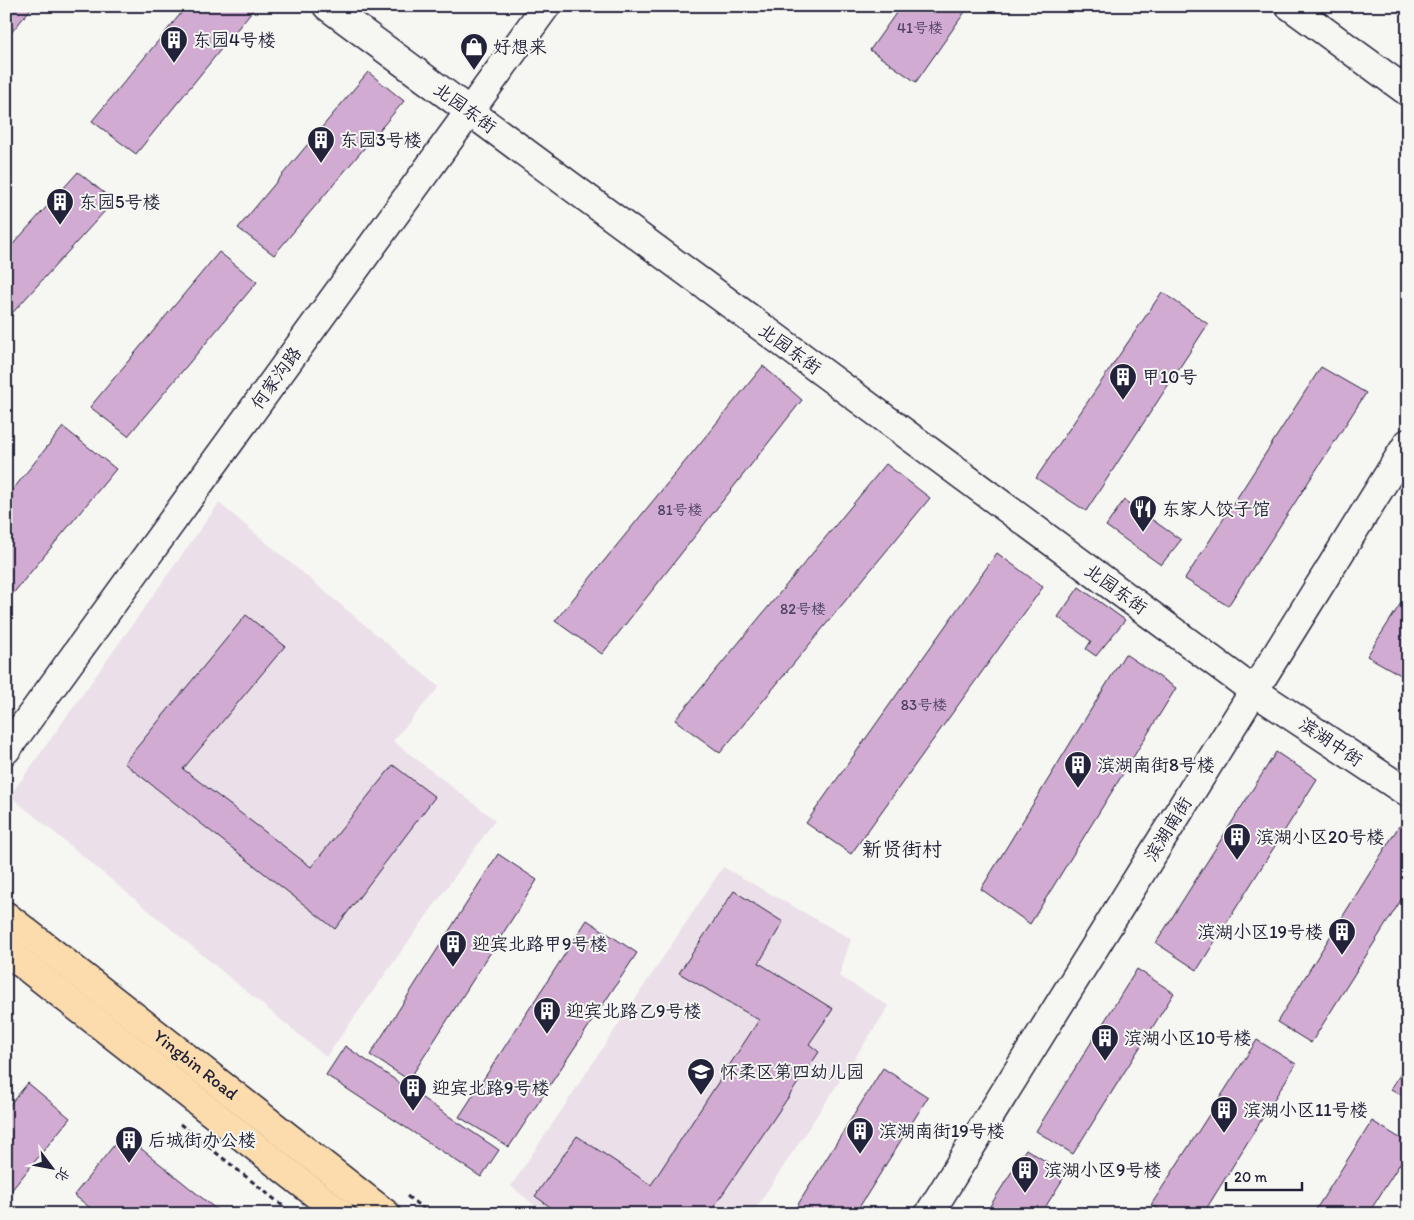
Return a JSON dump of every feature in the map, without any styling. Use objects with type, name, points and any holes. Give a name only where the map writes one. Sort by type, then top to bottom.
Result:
[{"type":"main road","name":"Yingbin Road","points":[[6,916],[386,1214]]},
{"type":"main road","name":"Yingbin Road","points":[[6,950],[341,1214]]},
{"type":"street","name":"北园东街","points":[[327,6],[1254,691]]},
{"type":"street","name":"何家沟路","points":[[6,750],[546,6]]},
{"type":"street","points":[[1300,9],[1408,92]]},
{"type":"street","name":"滨湖南街","points":[[929,1214],[1408,443]]},
{"type":"street","name":"滨湖中街","points":[[1254,691],[1408,793]]},
{"type":"shaded area","points":[[219,503],[439,687],[393,741],[495,820],[326,1057],[10,796]]},
{"type":"shaded area","name":"怀柔区第四幼儿园","points":[[723,867],[851,939],[839,976],[889,1006],[752,1214],[545,1214],[511,1186]]},
{"type":"building","points":[[6,6],[33,6],[6,39]]},
{"type":"building","name":"东园4号楼","points":[[187,6],[256,6],[136,154],[92,121]]},
{"type":"building","points":[[901,6],[969,6],[916,82],[870,50]]},
{"type":"building","name":"东园3号楼","points":[[368,72],[404,101],[274,255],[238,228]]},
{"type":"building","name":"东园5号楼","points":[[78,172],[114,201],[6,320],[6,252]]},
{"type":"building","points":[[219,252],[257,282],[128,436],[90,407]]},
{"type":"building","name":"甲10号","points":[[1162,292],[1208,324],[1086,511],[1036,478]]},
{"type":"building","points":[[763,366],[802,400],[602,654],[555,621]]},
{"type":"building","points":[[1321,367],[1366,393],[1228,606],[1185,579]]},
{"type":"building","points":[[63,427],[116,469],[6,602],[6,498]]},
{"type":"building","points":[[886,464],[930,498],[720,753],[675,720]]},
{"type":"building","name":"东家人饺子馆","points":[[1124,500],[1181,540],[1161,565],[1106,526]]},
{"type":"building","points":[[997,553],[1043,587],[851,854],[806,823]]},
{"type":"building","points":[[1079,587],[1125,620],[1096,656],[1086,649],[1091,641],[1058,617]]},
{"type":"building","points":[[1408,592],[1408,675],[1406,678],[1367,656]]},
{"type":"building","points":[[246,615],[285,646],[183,769],[311,867],[393,765],[435,797],[335,929],[124,763]]},
{"type":"building","name":"滨湖南街8号楼","points":[[1125,654],[1176,688],[1030,924],[981,889]]},
{"type":"building","name":"滨湖小区20号楼","points":[[1276,752],[1317,779],[1197,970],[1156,943]]},
{"type":"building","name":"滨湖小区19号楼","points":[[1399,826],[1408,832],[1408,889],[1311,1043],[1277,1022]]},
{"type":"building","name":"迎宾北路甲9号楼","points":[[498,854],[537,880],[409,1080],[370,1055]]},
{"type":"building","points":[[734,891],[783,922],[759,963],[833,1009],[809,1044],[819,1052],[709,1214],[560,1214],[535,1196],[577,1136],[651,1185],[759,1020],[679,973]]},
{"type":"building","name":"迎宾北路乙9号楼","points":[[587,920],[637,953],[509,1147],[459,1117]]},
{"type":"building","name":"滨湖小区10号楼","points":[[1137,969],[1174,993],[1073,1154],[1036,1131]]},
{"type":"building","name":"滨湖小区11号楼","points":[[1257,1040],[1296,1064],[1203,1214],[1167,1214],[1151,1205]]},
{"type":"building","name":"迎宾北路9号楼","points":[[345,1046],[499,1150],[481,1177],[326,1075]]},
{"type":"building","points":[[1408,1062],[1408,1099],[1391,1089]]},
{"type":"building","name":"滨湖南街19号楼","points":[[883,1068],[928,1097],[855,1214],[792,1214]]},
{"type":"building","points":[[28,1083],[70,1118],[6,1197],[6,1109]]},
{"type":"building","points":[[1372,1121],[1408,1143],[1408,1151],[1368,1214],[1313,1214]]},
{"type":"building","name":"后城街办公楼","points":[[123,1134],[222,1214],[98,1214],[74,1195]]},
{"type":"building","name":"滨湖小区9号楼","points":[[1026,1149],[1066,1174],[1041,1214],[985,1214]]},
{"type":"place","name":"东园4号楼","points":[[174,64]]},
{"type":"place","name":"好想来","points":[[474,71]]},
{"type":"place","name":"东园3号楼","points":[[321,164]]},
{"type":"place","name":"东园5号楼","points":[[60,226]]},
{"type":"place","name":"甲10号","points":[[1123,401]]},
{"type":"place","name":"东家人饺子馆","points":[[1143,533]]},
{"type":"place","name":"滨湖南街8号楼","points":[[1078,789]]},
{"type":"place","name":"滨湖小区20号楼","points":[[1237,861]]},
{"type":"place","name":"滨湖小区19号楼","points":[[1342,956]]},
{"type":"place","name":"迎宾北路甲9号楼","points":[[453,968]]},
{"type":"place","name":"迎宾北路乙9号楼","points":[[547,1035]]},
{"type":"place","name":"滨湖小区10号楼","points":[[1105,1062]]},
{"type":"place","name":"怀柔区第四幼儿园","points":[[701,1096]]},
{"type":"place","name":"迎宾北路9号楼","points":[[413,1112]]},
{"type":"place","name":"滨湖小区11号楼","points":[[1224,1134]]},
{"type":"place","name":"滨湖南街19号楼","points":[[860,1155]]},
{"type":"place","name":"后城街办公楼","points":[[129,1164]]},
{"type":"place","name":"滨湖小区9号楼","points":[[1025,1194]]},
{"type":"district","name":"新贤街村","points":[[902,849]]}]
